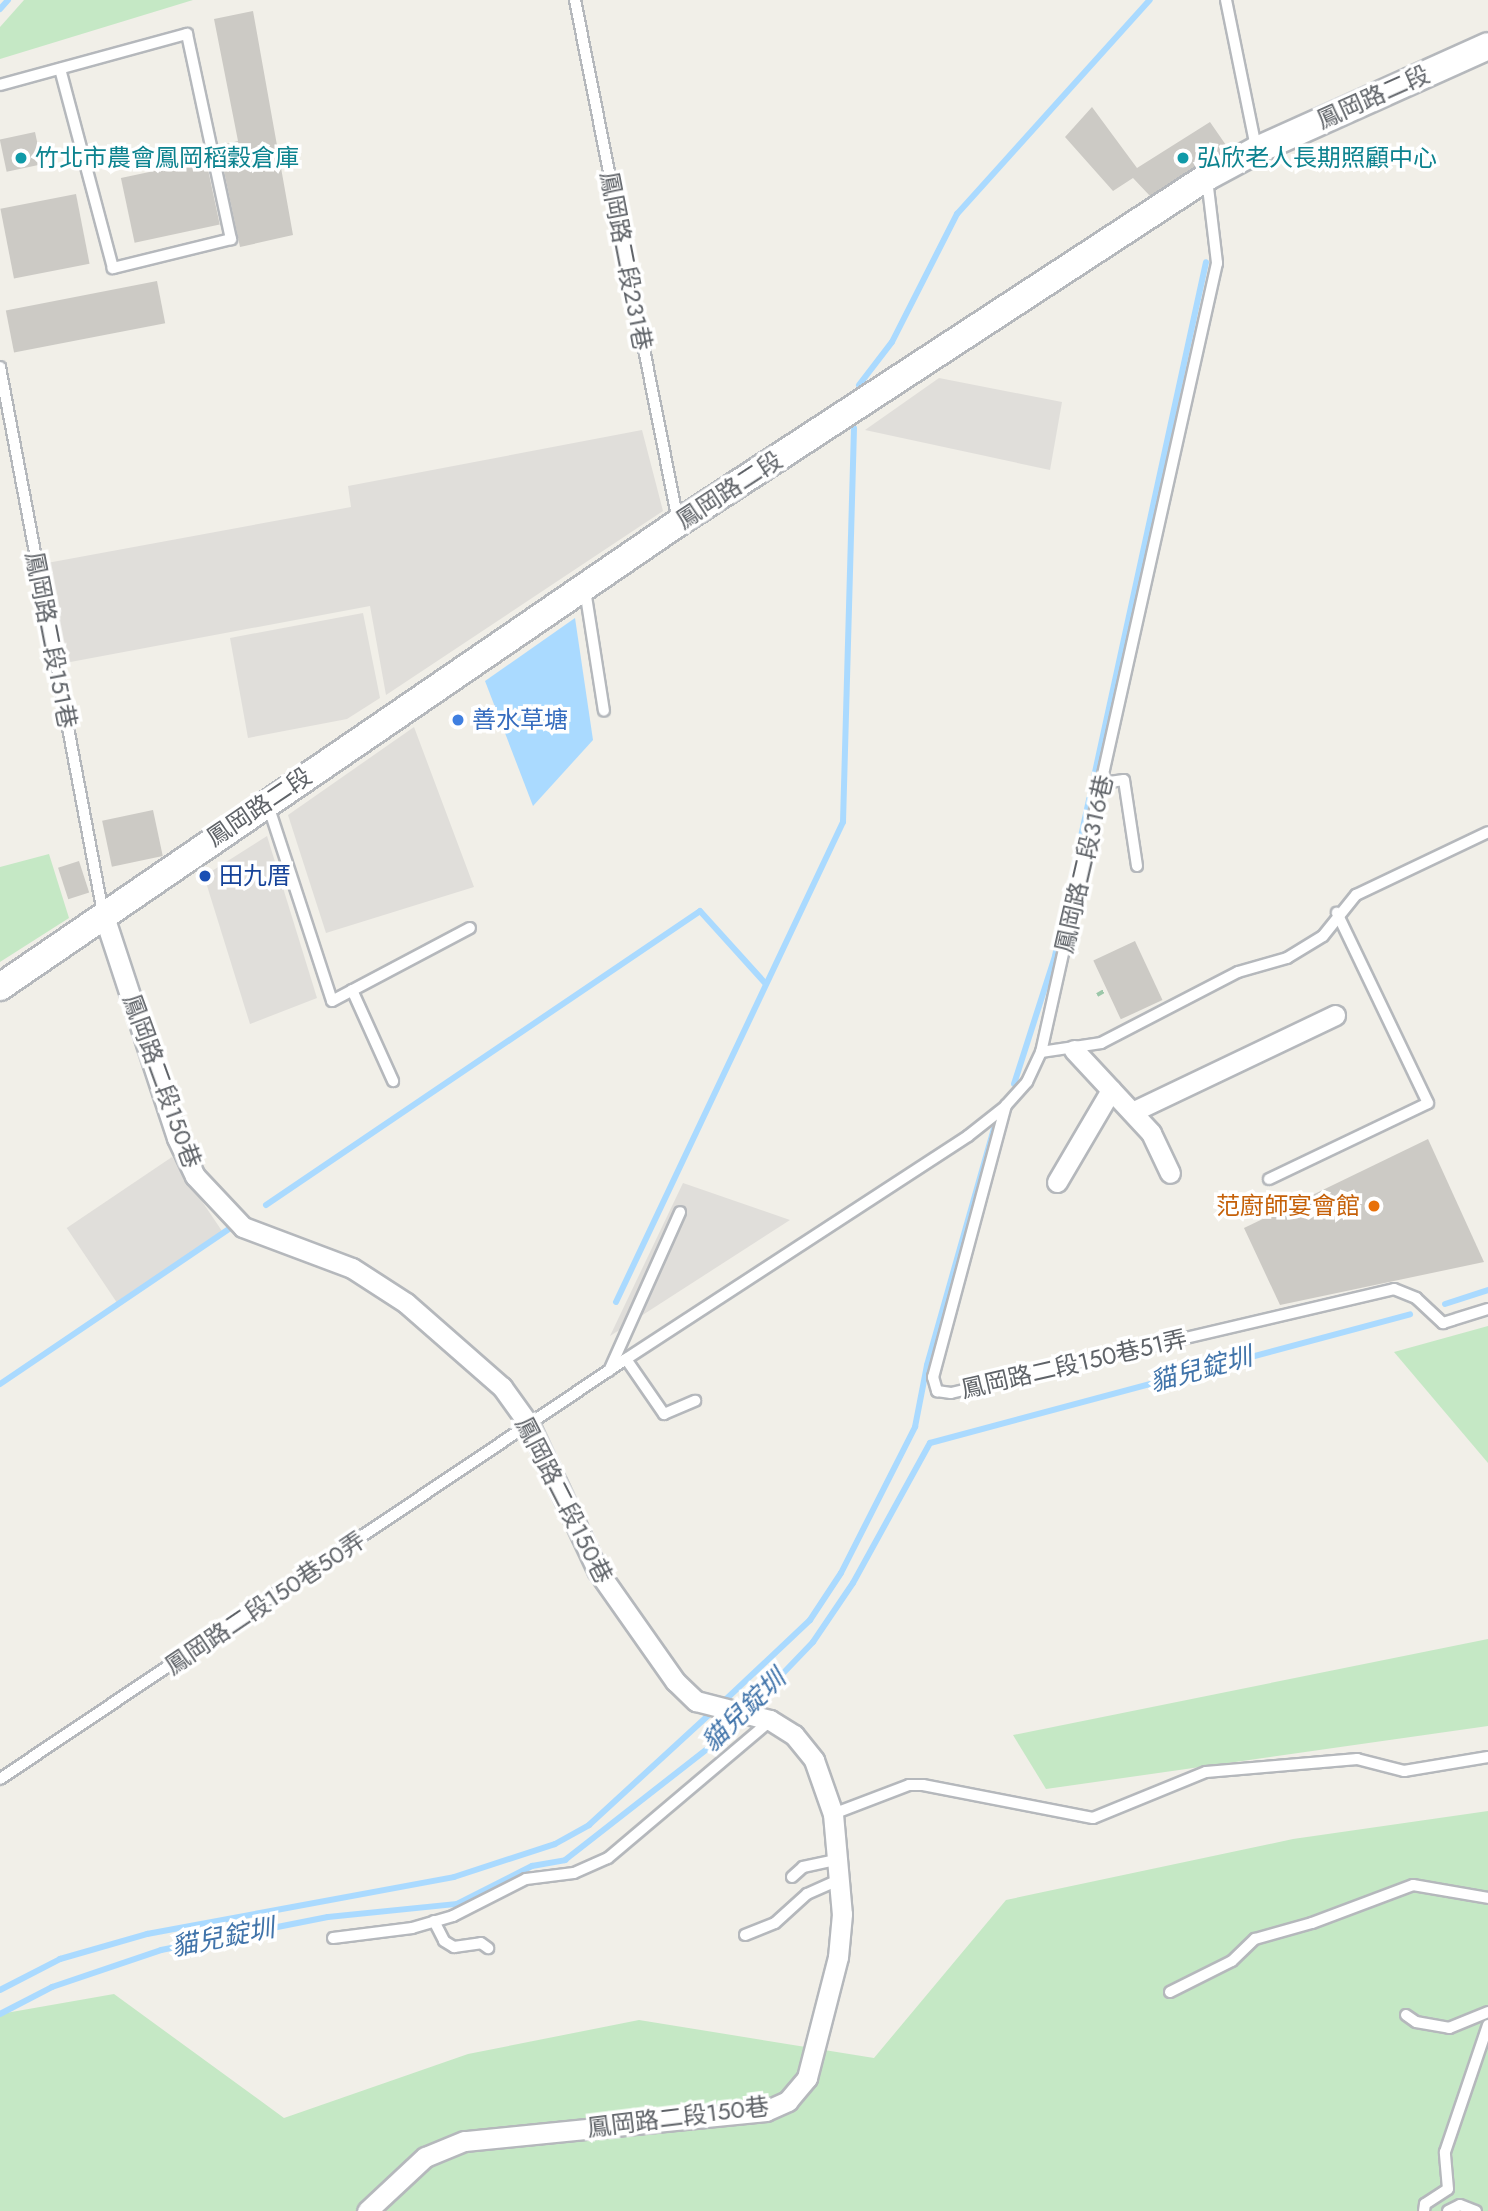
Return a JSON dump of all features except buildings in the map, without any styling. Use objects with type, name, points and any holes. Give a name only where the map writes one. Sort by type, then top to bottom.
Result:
[{"type":"street","name":"鳳岡路二段","points":[[0,987],[103,913],[678,523],[1207,177],[1257,150],[1488,46]]},
{"type":"street","name":"鳳岡路二段150巷","points":[[103,913],[177,1138],[195,1176],[243,1227],[352,1268],[405,1303],[502,1387],[530,1426],[597,1570],[675,1681],[696,1701],[770,1720],[794,1735],[814,1760],[833,1814],[839,1869],[838,1957],[807,2078],[788,2101],[766,2111],[464,2141],[425,2157],[367,2211]]},
{"type":"street","points":[[1132,1112],[1335,1015]]},
{"type":"street","points":[[1074,1050],[1151,1133],[1170,1173]]},
{"type":"street","points":[[1057,1182],[1111,1090]]},
{"type":"lane","name":"鳳岡路二段231巷","points":[[575,0],[678,523]]},
{"type":"lane","points":[[1226,0],[1257,150]]},
{"type":"lane","points":[[0,85],[187,34],[231,239],[113,268],[60,69]]},
{"type":"lane","name":"鳳岡路二段316巷","points":[[1041,1052],[1217,263],[1207,177]]},
{"type":"lane","name":"鳳岡路二段151巷","points":[[0,367],[103,913]]},
{"type":"lane","points":[[585,586],[604,711]]},
{"type":"lane","points":[[1102,783],[1125,780],[1137,866]]},
{"type":"lane","points":[[267,801],[332,1001],[470,928]]},
{"type":"lane","points":[[1041,1052],[1074,1050],[1101,1043],[1238,972],[1287,958],[1323,936],[1337,913],[1356,895],[1488,832]]},
{"type":"lane","points":[[1269,1179],[1428,1103],[1337,913]]},
{"type":"lane","points":[[352,990],[393,1082]]},
{"type":"lane","name":"鳳岡路二段150巷51弄","points":[[530,1426],[626,1359],[968,1136],[1006,1105],[1027,1082],[1041,1052]]},
{"type":"lane","name":"鳳岡路二段150巷51弄","points":[[1006,1105],[933,1377],[937,1391],[951,1393],[1394,1289],[1416,1298],[1443,1323],[1488,1309]]},
{"type":"lane","points":[[609,1371],[680,1212]]},
{"type":"lane","points":[[626,1359],[664,1414],[695,1401]]},
{"type":"lane","name":"鳳岡路二段150巷50弄","points":[[0,1779],[530,1426]]},
{"type":"lane","points":[[332,1938],[435,1921],[526,1879],[574,1873],[608,1858],[770,1720]]},
{"type":"lane","points":[[833,1814],[909,1785],[923,1785],[1093,1818],[1127,1808],[1206,1772],[1357,1759],[1404,1771],[1488,1757]]},
{"type":"lane","points":[[792,1877],[803,1867],[839,1869]]},
{"type":"lane","points":[[745,1935],[775,1923],[839,1869]]},
{"type":"lane","points":[[1170,1992],[1233,1961],[1255,1939],[1312,1923],[1413,1885],[1488,1898]]},
{"type":"lane","points":[[435,1921],[444,1941],[454,1947],[481,1943],[488,1948]]},
{"type":"lane","points":[[1406,2015],[1416,2022],[1448,2028],[1488,2012]]},
{"type":"lane","points":[[1424,2211],[1425,2204],[1448,2189],[1445,2152],[1488,2025]]},
{"type":"lane","points":[[1448,2211],[1460,2205],[1476,2211]]},
{"type":"path","points":[[1097,995],[1106,990]]},
{"type":"shaded area","points":[[939,378],[1062,402],[1050,470],[865,430]]},
{"type":"shaded area","points":[[642,430],[663,511],[386,695],[370,606],[65,663],[47,563],[351,507],[348,486]]},
{"type":"shaded area","points":[[363,613],[380,698],[347,719],[248,738],[230,638]]},
{"type":"shaded area","points":[[414,727],[474,887],[326,933],[288,815]]},
{"type":"shaded area","points":[[267,836],[317,998],[250,1024],[204,876]]},
{"type":"shaded area","points":[[172,1157],[222,1232],[117,1303],[67,1228]]},
{"type":"shaded area","points":[[683,1183],[790,1220],[610,1336]]},
{"type":"green space","points":[[24,0],[193,0],[0,59],[0,27]]},
{"type":"green space","points":[[49,854],[69,918],[0,962],[0,867]]},
{"type":"green space","points":[[1488,1326],[1488,1463],[1394,1352]]},
{"type":"green space","points":[[1488,1639],[1488,1726],[1046,1789],[1013,1735]]},
{"type":"green space","points":[[1488,1811],[1488,2211],[0,2211],[0,2014],[114,1994],[284,2118],[468,2054],[639,2020],[874,2058],[1006,1900],[1293,1839]]},
{"type":"water","points":[[575,618],[593,740],[533,806],[485,681]]},
{"type":"waterway","points":[[0,9],[8,0]]},
{"type":"waterway","points":[[859,385],[892,342],[957,214],[1150,0]]},
{"type":"waterway","points":[[1014,1084],[1055,956],[1206,262]]},
{"type":"waterway","points":[[616,1302],[843,822],[854,428]]},
{"type":"waterway","points":[[266,1205],[700,911],[766,984]]},
{"type":"waterway","points":[[722,1703],[810,1620],[841,1573],[915,1427],[927,1365],[994,1129]]},
{"type":"waterway","points":[[0,1384],[232,1227]]},
{"type":"waterway","name":"貓兒錠圳","points":[[1445,1304],[1488,1290]]},
{"type":"waterway","name":"貓兒錠圳","points":[[0,2014],[52,1987],[161,1950],[328,1917],[457,1904],[532,1866],[565,1860],[721,1738],[813,1642],[853,1583],[930,1443],[1410,1314]]},
{"type":"waterway","points":[[0,1990],[60,1959],[147,1934],[454,1877],[555,1844],[589,1825],[714,1710]]},
{"type":"place","name":"竹北市農會鳳岡稻穀倉庫","points":[[21,158]]},
{"type":"place","name":"弘欣老人長期照顧中心","points":[[1183,158]]},
{"type":"place","name":"善水草塘","points":[[458,720]]},
{"type":"place","name":"田九厝","points":[[205,876]]},
{"type":"place","name":"范廚師宴會館","points":[[1374,1206]]}]
